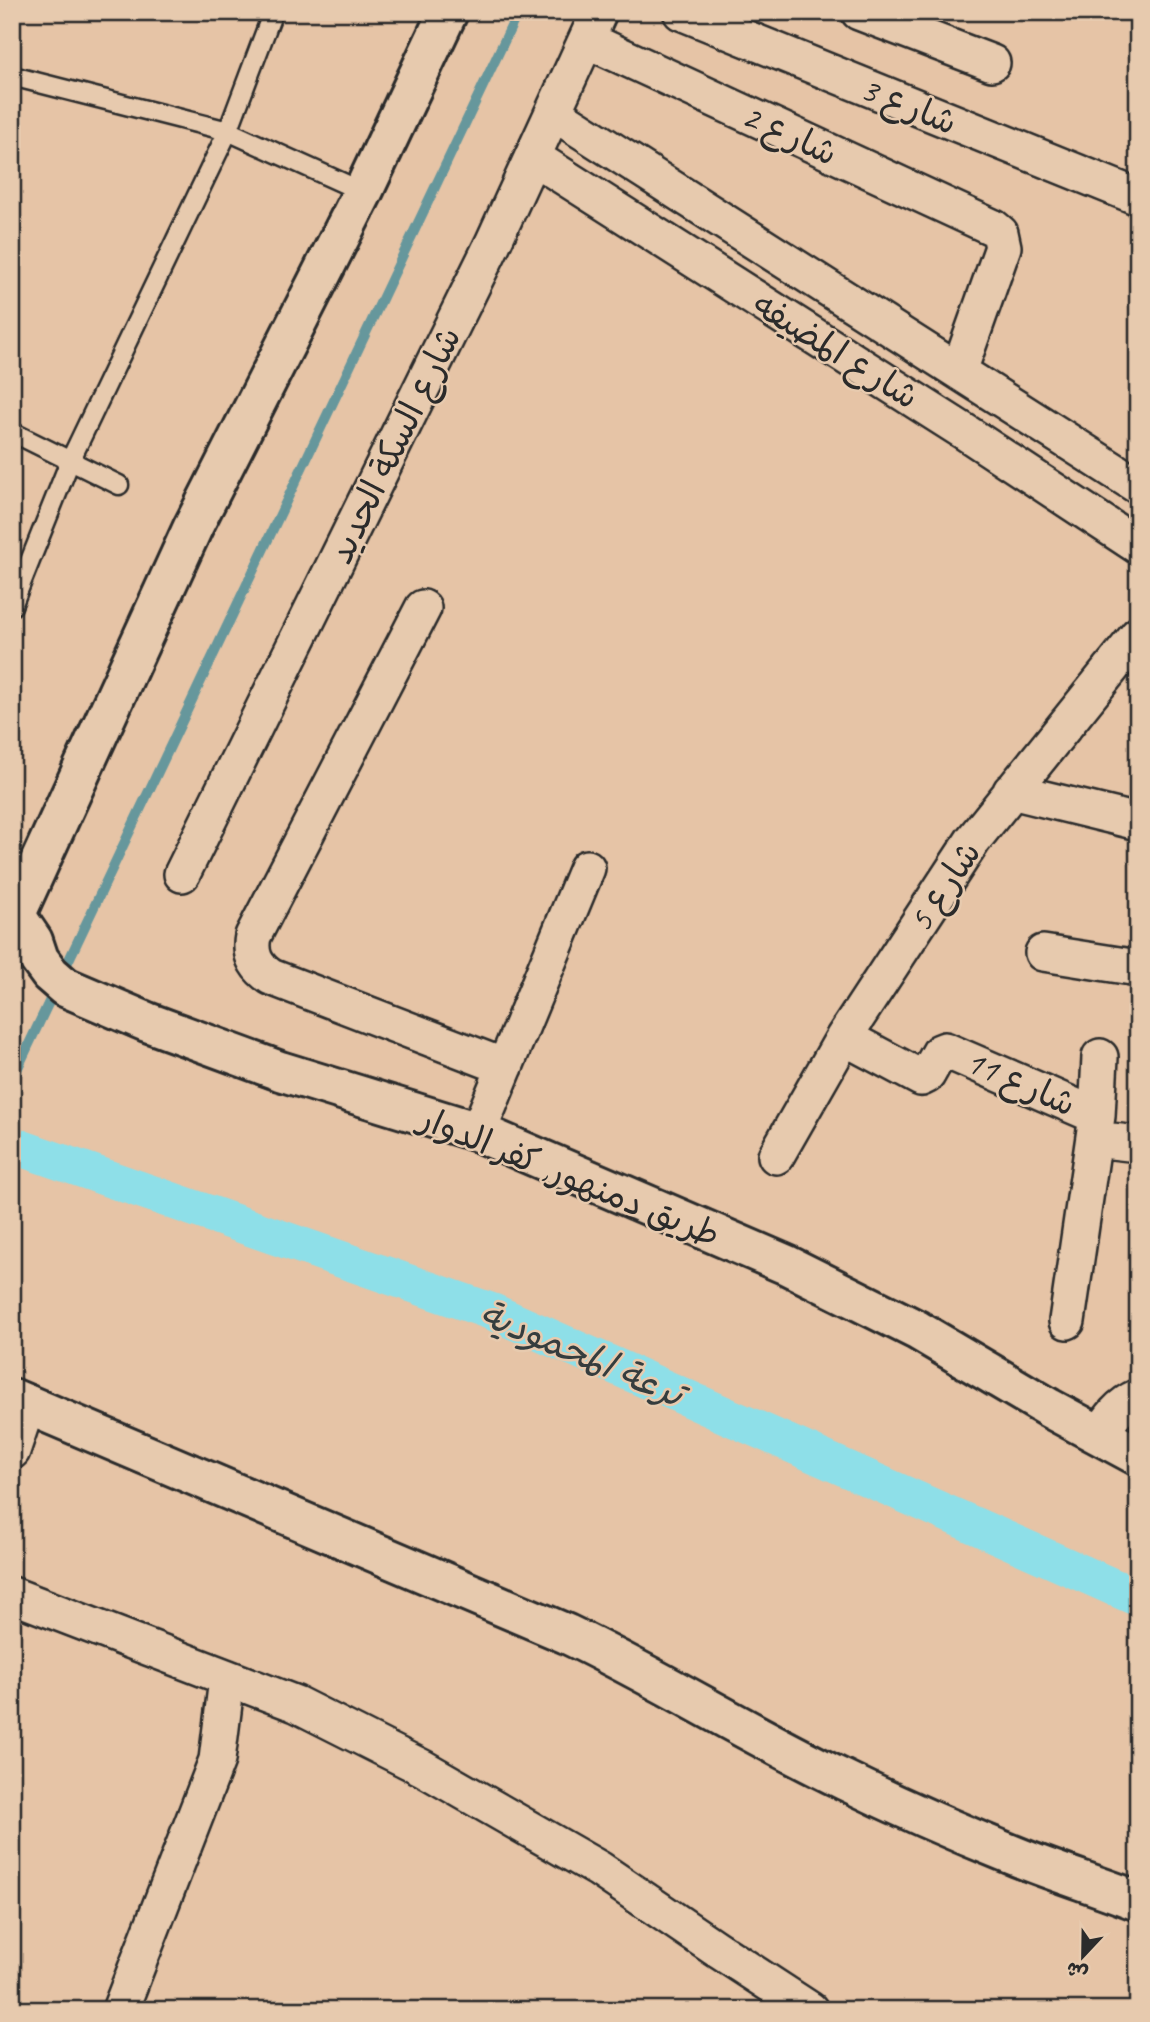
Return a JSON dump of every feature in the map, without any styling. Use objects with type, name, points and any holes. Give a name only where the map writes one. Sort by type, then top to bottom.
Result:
[{"type":"street","points":[[14,912],[193,527],[363,192],[448,12]]},
{"type":"street","name":"شارع 3","points":[[681,12],[1138,197]]},
{"type":"street","points":[[859,12],[992,63]]},
{"type":"street","name":"شارع السكة الحديد","points":[[182,874],[487,256],[593,26]]},
{"type":"street","name":"شارع 2","points":[[593,26],[1000,233],[1003,247],[958,371]]},
{"type":"street","name":"شارع المضيفه","points":[[554,113],[1138,486]]},
{"type":"street","name":"شارع المضيفه","points":[[533,157],[965,432],[1138,547]]},
{"type":"street","points":[[965,432],[990,391]]},
{"type":"street","points":[[424,608],[253,936],[252,954],[256,964],[271,977],[505,1067]]},
{"type":"street","name":"شارع 5","points":[[776,1156],[844,1037],[973,840],[1138,635]]},
{"type":"street","points":[[1011,791],[1138,822]]},
{"type":"street","points":[[478,1132],[587,868]]},
{"type":"street","name":"طريق دمنهور, كفر الدوار","points":[[14,912],[33,941],[39,959],[50,975],[83,996],[280,1070],[478,1132],[787,1265],[917,1330],[1138,1456]]},
{"type":"street","points":[[1043,953],[1138,968]]},
{"type":"street","name":"شارع 11","points":[[844,1037],[921,1078],[927,1076],[940,1052],[945,1050],[1096,1127]]},
{"type":"street","points":[[1067,1321],[1096,1127],[1100,1057]]},
{"type":"street","points":[[1096,1127],[1138,1144]]},
{"type":"street","points":[[1099,1436],[1113,1414],[1122,1405],[1138,1397]]},
{"type":"street","points":[[12,1451],[20,1401],[567,1634],[618,1658],[830,1773],[909,1810],[1016,1856],[1138,1901]]},
{"type":"street","points":[[12,1595],[296,1704],[423,1768],[599,1869],[810,2010]]},
{"type":"street","points":[[120,2010],[217,1760],[227,1679]]},
{"type":"lane","points":[[12,606],[70,461],[228,131],[271,17]]},
{"type":"lane","points":[[12,76],[228,131],[363,192]]},
{"type":"lane","points":[[12,432],[119,485]]},
{"type":"waterway","points":[[12,1080],[518,12]]},
{"type":"waterway","name":"ترعة المحمودية","points":[[12,1145],[493,1312],[1138,1598]]}]
